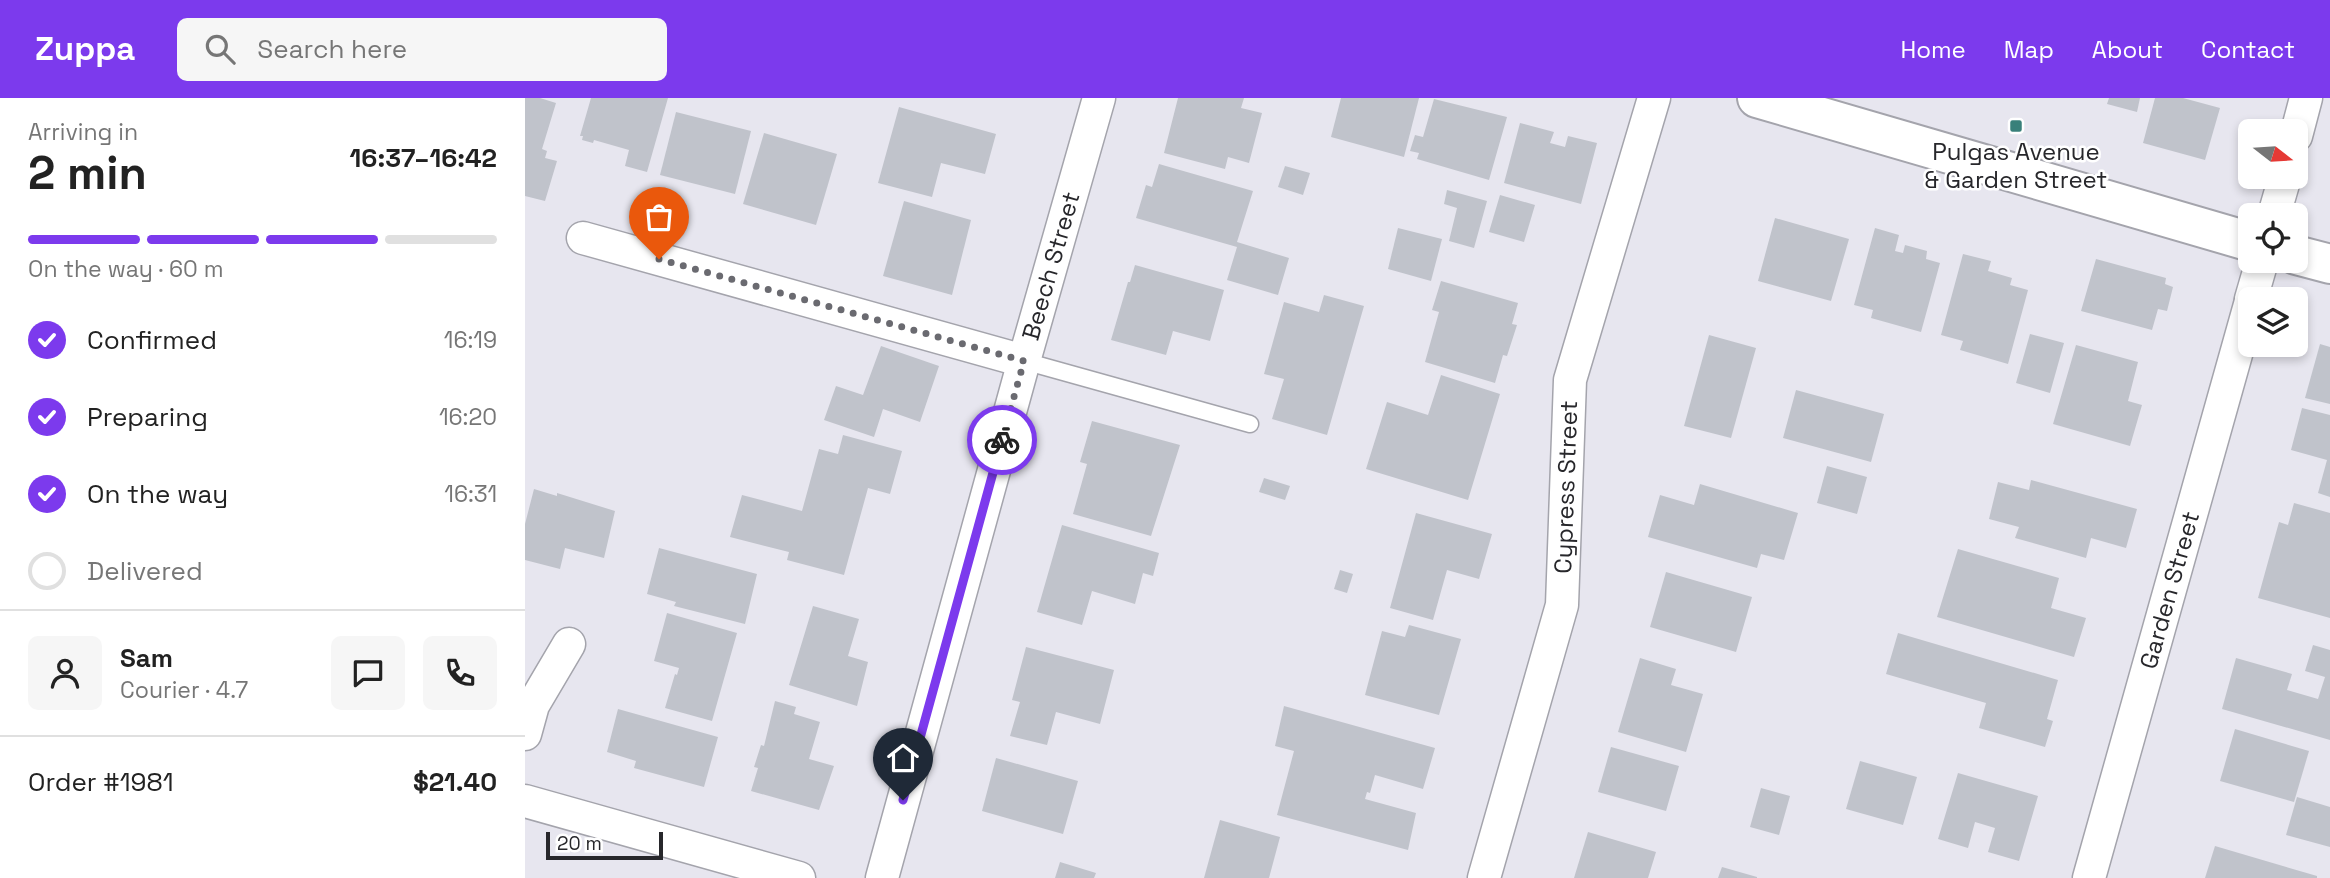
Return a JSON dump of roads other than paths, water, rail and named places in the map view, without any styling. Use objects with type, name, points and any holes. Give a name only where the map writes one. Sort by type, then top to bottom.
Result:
[{"type":"street","name":"Beech Street","points":[[882,878],[1099,98]]},
{"type":"street","name":"Cypress Street","points":[[1484,878],[1562,605],[1570,380],[1654,98]]},
{"type":"street","points":[[1757,98],[2238,238]]},
{"type":"street","points":[[2300,119],[2306,98]]},
{"type":"street","points":[[583,238],[1024,361]]},
{"type":"street","points":[[2308,258],[2330,264]]},
{"type":"street","name":"Garden Street","points":[[2089,878],[2238,346]]},
{"type":"street","points":[[525,734],[533,705],[569,644]]},
{"type":"street","points":[[525,801],[799,878]]},
{"type":"lane","points":[[1024,361],[1250,424]]},
{"type":"place","name":"Pulgas Avenue & Garden Street","points":[[2016,126]]}]
